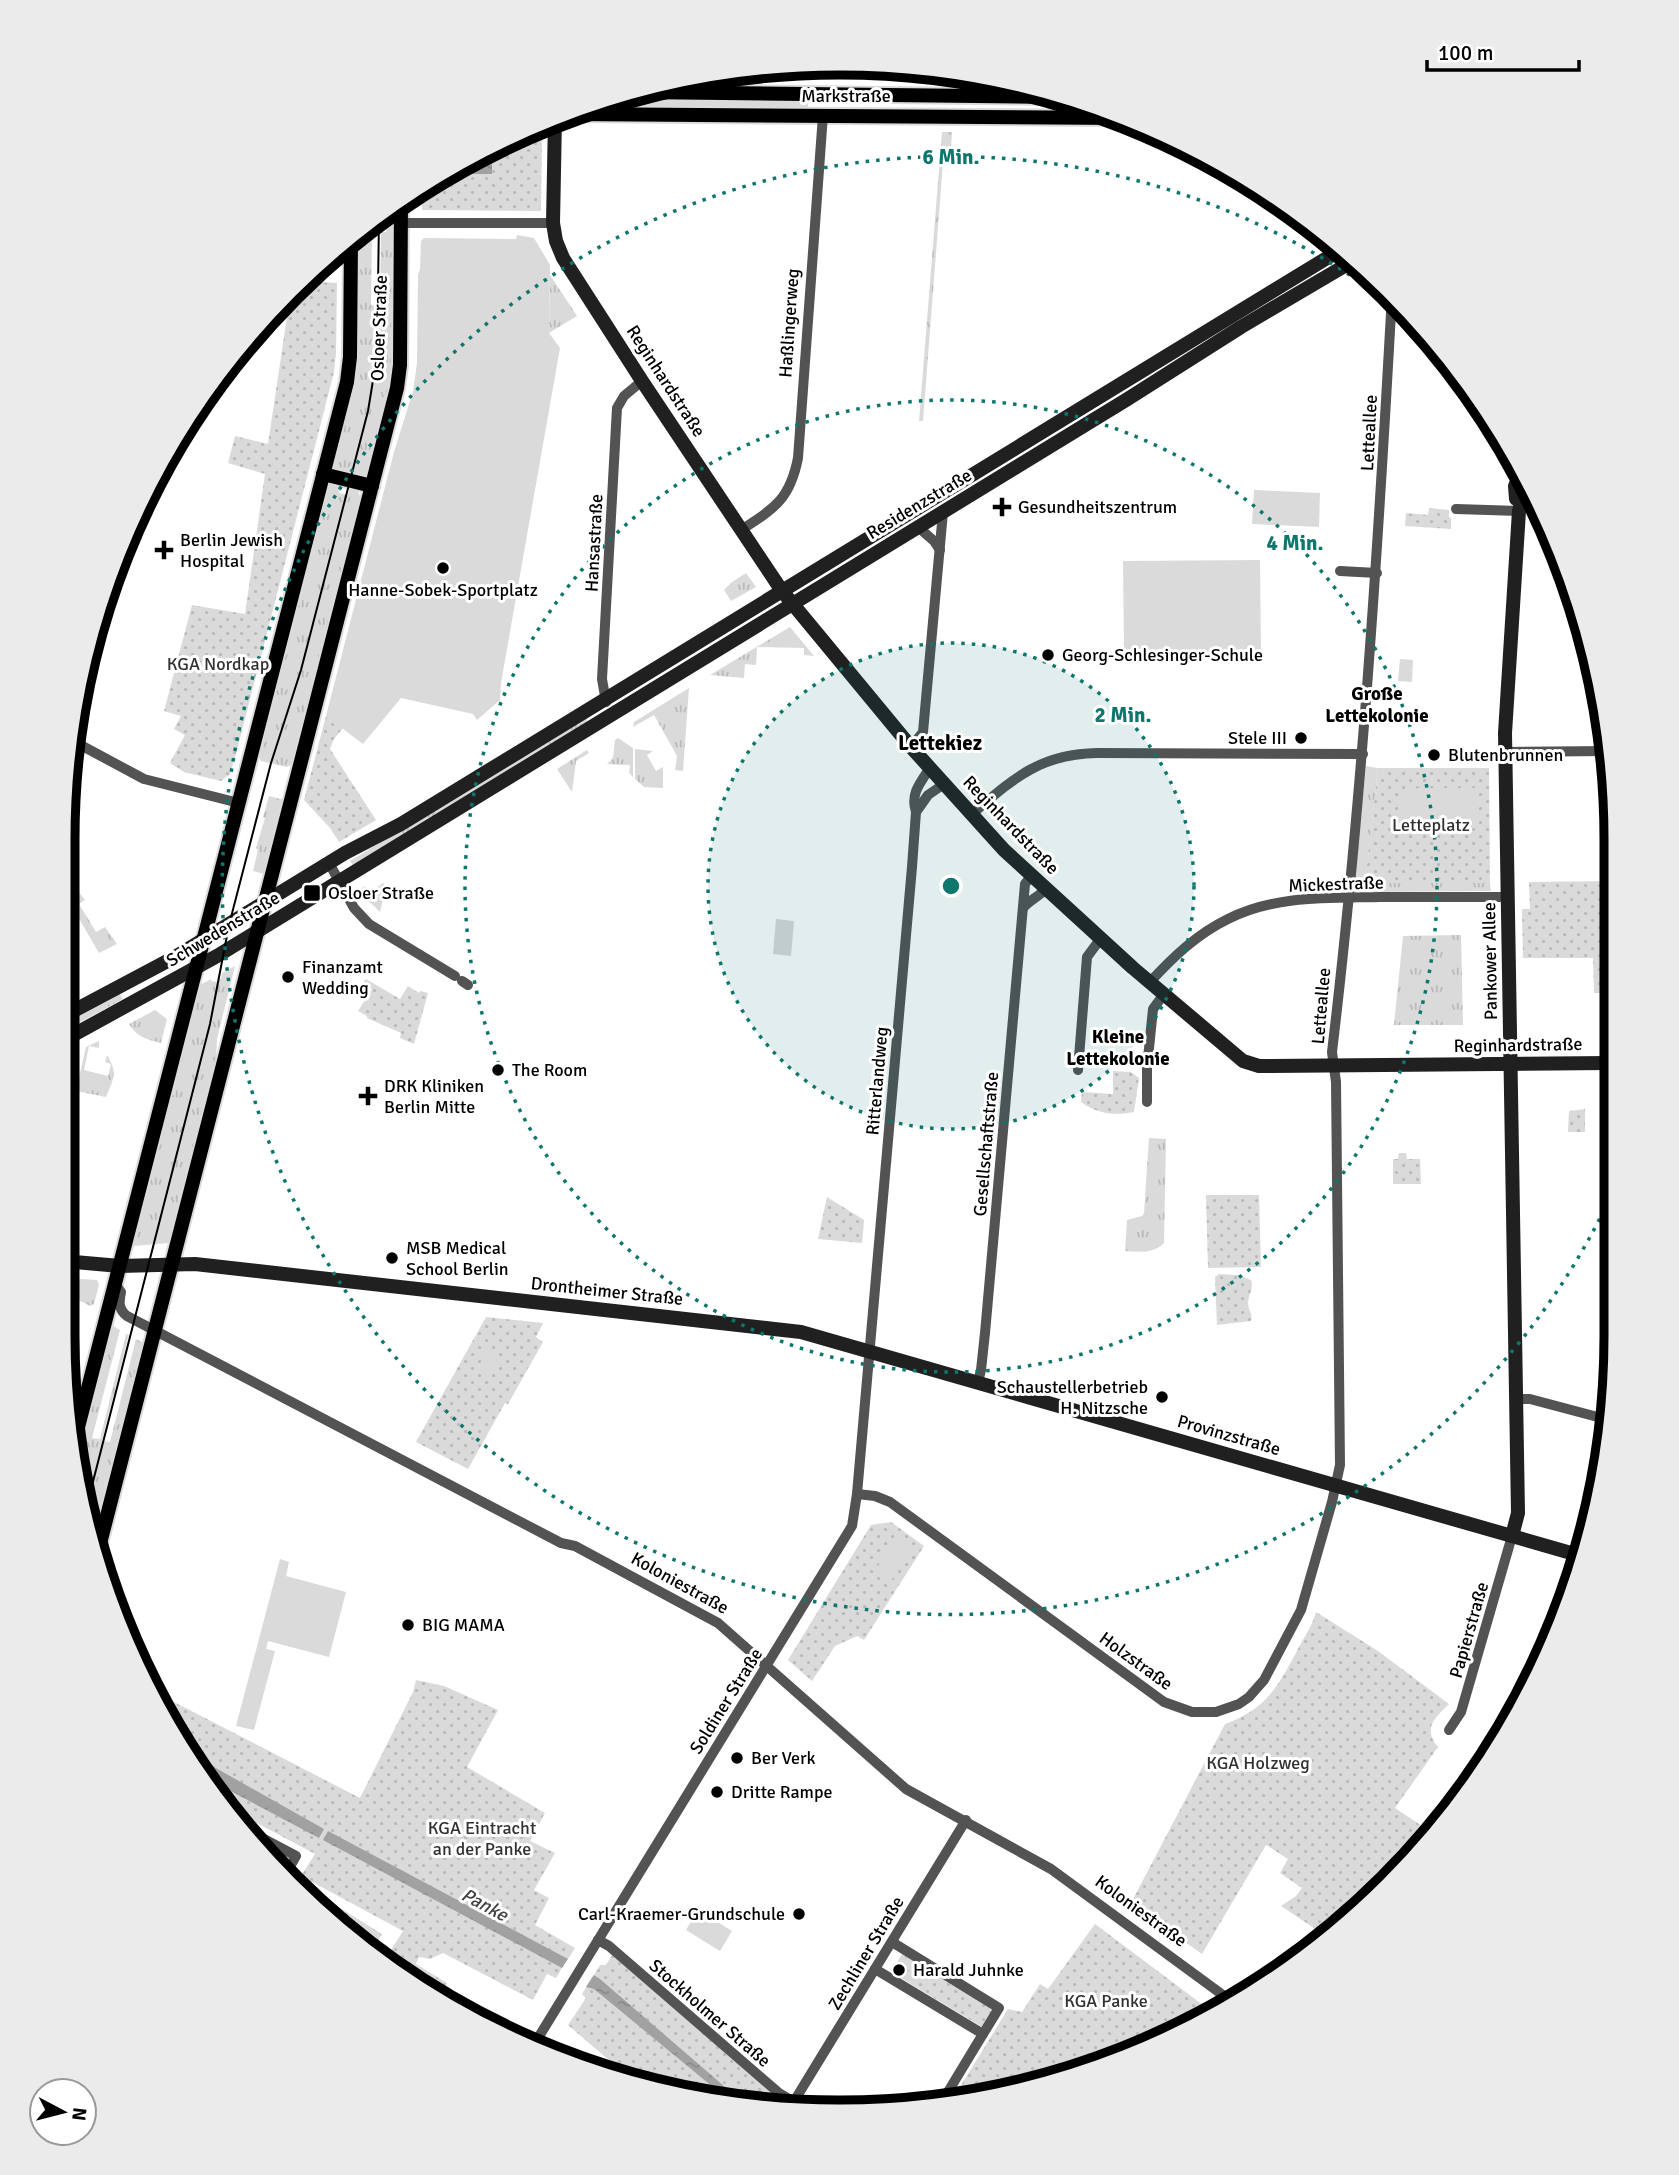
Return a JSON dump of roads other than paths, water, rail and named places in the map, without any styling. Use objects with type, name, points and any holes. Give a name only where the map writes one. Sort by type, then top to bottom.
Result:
[{"type":"main road","name":"Markstraße","points":[[679,93],[1020,97]]},
{"type":"main road","name":"Haßlingerweg","points":[[823,95],[823,115]]},
{"type":"main road","points":[[986,116],[992,97]]},
{"type":"main road","name":"Markstraße","points":[[600,114],[1087,117]]},
{"type":"main road","name":"Reginhardstraße","points":[[555,130],[553,223],[556,242],[563,258],[782,591],[971,815],[1031,876],[1150,982],[1243,1061],[1259,1066],[1604,1063]]},
{"type":"main road","name":"Osloer Straße","points":[[102,1536],[400,375],[401,214]]},
{"type":"main road","name":"Osloer Straße","points":[[80,1418],[350,365],[351,252]]},
{"type":"main road","name":"Residenzstraße","points":[[497,766],[1331,255]]},
{"type":"main road","name":"Residenzstraße","points":[[506,780],[1344,266]]},
{"type":"main road","points":[[323,474],[372,486]]},
{"type":"main road","name":"Pankower Allee","points":[[1517,486],[1515,494],[1519,511]]},
{"type":"main road","name":"Pankower Allee","points":[[1512,1536],[1518,1513],[1505,752],[1519,511],[1523,497]]},
{"type":"main road","name":"Schwedenstraße","points":[[75,1010],[203,940],[358,845],[401,824],[497,766]]},
{"type":"main road","name":"Schwedenstraße","points":[[75,1034],[196,969],[506,780]]},
{"type":"main road","points":[[75,1262],[120,1266]]},
{"type":"main road","name":"Drontheimer Straße","points":[[120,1266],[195,1264],[786,1330],[869,1352]]},
{"type":"main road","name":"Provinzstraße","points":[[869,1352],[1572,1553]]},
{"type":"street","name":"Haßlingerweg","points":[[741,530],[778,504],[794,476],[798,458],[823,115]]},
{"type":"street","points":[[401,223],[553,223]]},
{"type":"street","name":"Letteallee","points":[[1336,1485],[1340,1465],[1335,1066],[1332,1052],[1363,754],[1377,573],[1391,311]]},
{"type":"street","name":"Hansastraße","points":[[609,717],[602,679],[617,408],[624,396],[642,381]]},
{"type":"street","points":[[1456,509],[1519,511]]},
{"type":"street","points":[[911,747],[923,732],[943,512]]},
{"type":"street","points":[[918,527],[934,541],[940,551]]},
{"type":"street","points":[[1339,571],[1377,573]]},
{"type":"street","points":[[81,746],[144,779],[239,803]]},
{"type":"street","points":[[1505,752],[1598,751]]},
{"type":"street","points":[[971,815],[1035,765],[1071,755],[1363,754]]},
{"type":"street","name":"Ritterlandweg","points":[[869,1352],[916,812],[913,804],[914,793],[930,768]]},
{"type":"street","points":[[916,812],[928,795],[944,784]]},
{"type":"street","points":[[329,863],[354,908],[369,924],[462,981]]},
{"type":"street","name":"Gesellschaftstraße","points":[[978,1382],[1025,884],[1031,876]]},
{"type":"street","points":[[1023,908],[1046,889]]},
{"type":"street","name":"Mickestraße","points":[[1150,982],[1196,939],[1229,918],[1289,900],[1348,897],[1508,897]]},
{"type":"street","points":[[1077,1070],[1087,957],[1101,938]]},
{"type":"street","points":[[1147,1102],[1147,1068],[1153,1009],[1164,994]]},
{"type":"street","name":"Koloniestraße","points":[[115,1284],[121,1292],[119,1302],[122,1312],[561,1543],[575,1546],[718,1623],[906,1789],[1053,1870],[1224,1996]]},
{"type":"street","name":"Soldiner Straße","points":[[538,2038],[852,1526],[869,1352]]},
{"type":"street","points":[[1516,1399],[1530,1399],[1599,1417]]},
{"type":"street","name":"Holzstraße","points":[[857,1494],[890,1502],[1164,1702],[1184,1710],[1205,1713],[1239,1704],[1257,1690],[1264,1680],[1301,1610],[1336,1485]]},
{"type":"street","name":"Papierstraße","points":[[1449,1730],[1461,1712],[1512,1536]]},
{"type":"street","name":"Zechliner Straße","points":[[802,2098],[875,1969],[966,1820]]},
{"type":"street","points":[[265,1839],[296,1856],[290,1866]]},
{"type":"street","name":"Stockholmer Straße","points":[[598,1940],[609,1946],[786,2098]]},
{"type":"street","points":[[891,1942],[999,2008],[948,2092]]},
{"type":"street","points":[[875,1969],[983,2034]]},
{"type":"water","points":[[492,161],[492,174],[464,174]]},
{"type":"water","points":[[206,1762],[324,1829],[319,1838],[223,1787]]},
{"type":"water","points":[[328,1831],[568,1959],[600,1979],[730,2091],[715,2089],[594,1989],[586,1987],[562,1968],[323,1840]]},
{"type":"tram line","points":[[91,1489],[210,1024],[229,925],[271,763],[301,670],[368,411],[377,356],[379,230]]},
{"type":"place","name":"Gesundheitszentrum","points":[[1002,507]]},
{"type":"place","name":"Berlin Jewish Hospital","points":[[164,550]]},
{"type":"place","name":"Hanne-Sobek-Sportplatz","points":[[443,568]]},
{"type":"place","name":"Georg-Schlesinger-Schule","points":[[1048,655]]},
{"type":"place","name":"Stele III","points":[[1301,738]]},
{"type":"place","name":"Blutenbrunnen","points":[[1434,755]]},
{"type":"place","name":"Osloer Straße","points":[[312,893]]},
{"type":"place","name":"Finanzamt Wedding","points":[[288,977]]},
{"type":"place","name":"The Room","points":[[498,1070]]},
{"type":"place","name":"DRK Kliniken Berlin Mitte","points":[[368,1096]]},
{"type":"place","name":"MSB Medical School Berlin","points":[[392,1258]]},
{"type":"place","name":"Schaustellerbetrieb H. Nitzsche","points":[[1162,1397]]},
{"type":"place","name":"BIG MAMA","points":[[408,1625]]},
{"type":"place","name":"Ber Verk","points":[[737,1758]]},
{"type":"place","name":"Dritte Rampe","points":[[717,1792]]},
{"type":"place","name":"Carl-Kraemer-Grundschule","points":[[799,1914]]},
{"type":"place","name":"Harald Juhnke","points":[[899,1970]]},
{"type":"district","name":"Große Lettekolonie","points":[[1377,704]]},
{"type":"district","name":"Lettekiez","points":[[940,743]]},
{"type":"district","name":"Kleine Lettekolonie","points":[[1118,1047]]},
{"type":"park label","name":"KGA Nordkap","points":[[218,664]]},
{"type":"park label","name":"Letteplatz","points":[[1431,825]]},
{"type":"park label","name":"KGA Holzweg","points":[[1258,1763]]},
{"type":"park label","name":"KGA Eintracht an der Panke","points":[[482,1838]]},
{"type":"park label","name":"KGA Panke","points":[[1106,2001]]},
{"type":"water label","name":"Panke","points":[[485,1904]]}]
